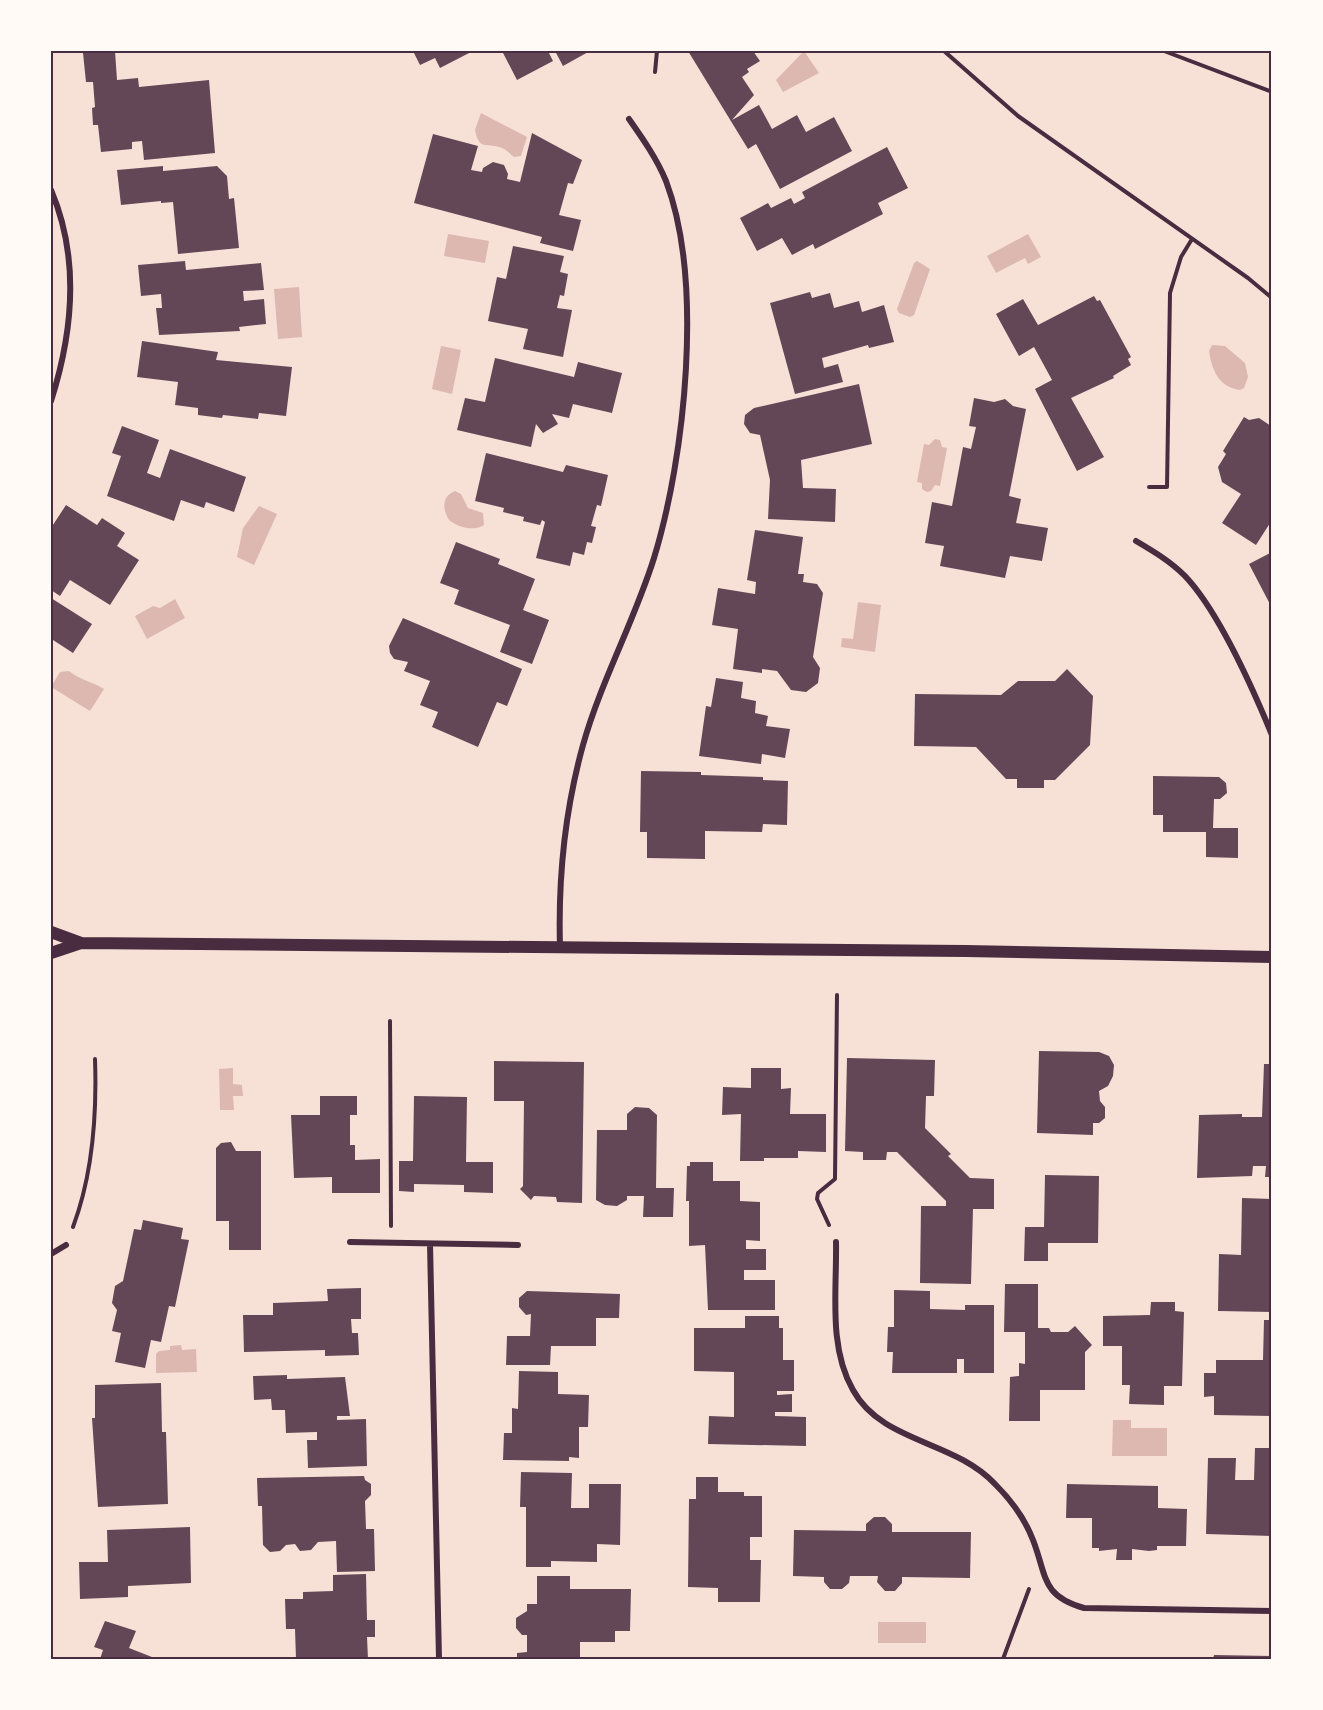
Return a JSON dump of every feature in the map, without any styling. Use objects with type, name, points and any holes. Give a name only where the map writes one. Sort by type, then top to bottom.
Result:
[{"type":"main road","points":[[51,932],[81,943]]},
{"type":"main road","points":[[51,953],[81,943],[1272,957]]},
{"type":"street","points":[[560,947],[559,908],[562,867],[573,787],[583,744],[599,698],[654,558],[679,446],[684,391],[686,301],[675,216],[666,182],[657,163],[629,119]]},
{"type":"street","points":[[51,190],[64,234],[70,271],[68,336],[51,401]]},
{"type":"street","points":[[1136,541],[1164,558],[1185,576],[1202,599],[1247,680],[1272,735]]},
{"type":"street","points":[[350,1242],[518,1245]]},
{"type":"street","points":[[836,1242],[840,1359],[854,1394],[866,1410],[883,1423],[945,1448],[993,1481],[1023,1518],[1033,1539],[1047,1586],[1057,1597],[1084,1608],[1272,1611]]},
{"type":"street","points":[[430,1244],[439,1659]]},
{"type":"street","points":[[51,1254],[66,1245]]},
{"type":"path","points":[[655,72],[657,51]]},
{"type":"path","points":[[944,51],[1018,117],[1192,238],[1272,298]]},
{"type":"path","points":[[1164,51],[1272,92]]},
{"type":"path","points":[[1149,487],[1167,487],[1170,293],[1181,257],[1192,238]]},
{"type":"path","points":[[836,1242],[818,1199],[818,1193],[835,1179],[837,995]]},
{"type":"path","points":[[390,1022],[390,1200],[391,1229],[397,1243]]},
{"type":"path","points":[[66,1245],[85,1189],[91,1158],[96,1092],[95,1059]]},
{"type":"path","points":[[1003,1659],[1030,1586],[1042,1572]]},
{"type":"shaded area","points":[[804,51],[819,73],[783,92],[776,80]]},
{"type":"shaded area","points":[[481,113],[527,137],[521,156],[514,157],[502,148],[485,145],[479,141],[475,130]]},
{"type":"shaded area","points":[[448,234],[489,241],[485,263],[444,256]]},
{"type":"shaded area","points":[[1028,234],[1041,257],[1028,264],[1025,258],[996,273],[987,256]]},
{"type":"shaded area","points":[[917,261],[930,269],[914,315],[910,317],[899,313],[897,309],[914,263]]},
{"type":"shaded area","points":[[299,287],[302,337],[278,339],[274,289]]},
{"type":"shaded area","points":[[1212,345],[1225,346],[1245,363],[1248,377],[1244,388],[1240,390],[1233,388],[1218,377],[1209,351]]},
{"type":"shaded area","points":[[441,346],[461,350],[452,394],[432,389]]},
{"type":"shaded area","points":[[935,439],[940,440],[942,447],[947,448],[940,486],[935,485],[931,491],[927,492],[922,489],[922,483],[917,482],[924,444],[929,445]]},
{"type":"shaded area","points":[[455,491],[461,494],[468,508],[483,513],[484,525],[466,528],[449,520],[444,503]]},
{"type":"shaded area","points":[[259,506],[277,514],[254,565],[237,557],[243,528]]},
{"type":"shaded area","points":[[175,599],[185,618],[147,639],[135,616],[153,606],[160,608]]},
{"type":"shaded area","points":[[858,602],[881,605],[875,652],[841,647],[842,638],[853,639]]},
{"type":"shaded area","points":[[69,671],[104,689],[90,711],[51,687],[60,672]]},
{"type":"shaded area","points":[[233,1068],[233,1084],[242,1085],[243,1096],[233,1096],[234,1110],[220,1110],[219,1069]]},
{"type":"shaded area","points":[[181,1345],[182,1350],[196,1349],[197,1372],[156,1373],[156,1354],[159,1351],[170,1350],[170,1346]]},
{"type":"shaded area","points":[[1113,1420],[1131,1420],[1131,1428],[1167,1428],[1167,1456],[1112,1456]]},
{"type":"shaded area","points":[[878,1622],[926,1622],[926,1643],[878,1643]]},
{"type":"building","points":[[81,51],[115,51],[117,80],[138,78],[139,87],[209,80],[215,153],[144,160],[142,141],[132,142],[132,149],[101,152],[98,125],[93,125],[92,108],[95,107],[93,82],[86,82]]},
{"type":"building","points":[[413,51],[473,51],[440,68],[435,58],[420,65]]},
{"type":"building","points":[[502,51],[548,51],[553,61],[517,80]]},
{"type":"building","points":[[555,51],[590,51],[563,66]]},
{"type":"building","points":[[688,51],[753,51],[760,61],[747,69],[749,72],[742,77],[754,95],[732,120],[759,105],[772,129],[797,115],[806,132],[834,117],[852,151],[780,189],[756,144],[748,149]]},
{"type":"building","points":[[532,133],[582,160],[573,184],[568,183],[559,215],[581,220],[573,251],[540,243],[542,237],[414,203],[433,134],[478,146],[471,170],[482,172],[483,168],[493,162],[504,165],[508,174],[507,179],[520,182]]},
{"type":"building","points":[[887,147],[908,188],[878,203],[883,214],[815,249],[813,244],[792,255],[782,238],[757,251],[740,218],[768,203],[771,208],[791,198],[794,204],[805,198],[802,192]]},
{"type":"building","points":[[163,166],[163,171],[217,166],[227,176],[229,199],[234,198],[239,248],[178,254],[173,202],[121,205],[117,170]]},
{"type":"building","points":[[513,246],[564,256],[560,272],[568,274],[564,296],[560,295],[557,308],[572,310],[563,357],[523,349],[528,329],[488,321],[497,277],[506,279]]},
{"type":"building","points":[[185,261],[186,270],[261,263],[264,290],[243,291],[244,301],[264,299],[266,324],[239,327],[240,331],[159,335],[156,308],[162,308],[161,294],[141,296],[138,265]]},
{"type":"building","points":[[810,292],[812,298],[830,293],[834,308],[859,301],[862,312],[884,305],[894,342],[869,348],[868,345],[822,358],[824,368],[838,364],[843,382],[795,394],[770,303]]},
{"type":"building","points":[[1094,296],[1097,301],[1100,300],[1131,357],[1128,359],[1131,365],[1113,376],[1114,378],[1071,398],[1104,457],[1077,471],[1035,389],[1052,380],[1034,347],[1019,356],[996,314],[1023,299],[1038,325]]},
{"type":"building","points":[[142,341],[218,352],[216,360],[292,367],[286,416],[259,413],[258,419],[223,415],[222,418],[198,415],[198,408],[175,405],[178,382],[137,377]]},
{"type":"building","points":[[495,358],[574,377],[578,362],[622,373],[612,413],[573,404],[569,418],[552,414],[558,424],[543,433],[536,424],[531,447],[457,430],[465,398],[485,402]]},
{"type":"building","points":[[859,384],[872,444],[801,460],[803,488],[836,489],[835,522],[768,519],[770,480],[760,435],[750,433],[744,424],[745,415],[754,408]]},
{"type":"building","points":[[974,398],[994,402],[1005,399],[1013,406],[1026,409],[1009,496],[1021,499],[1016,523],[1048,528],[1042,561],[1010,556],[1005,578],[940,566],[944,546],[925,543],[932,502],[952,506],[963,447],[971,449],[976,427],[969,426]]},
{"type":"building","points":[[1244,417],[1249,420],[1259,418],[1271,426],[1272,432],[1272,520],[1256,545],[1222,523],[1241,494],[1222,482],[1218,467],[1226,454],[1223,451]]},
{"type":"building","points":[[122,426],[159,440],[147,473],[160,478],[170,449],[246,477],[234,512],[206,502],[204,508],[181,500],[174,521],[107,496],[121,456],[112,453]]},
{"type":"building","points":[[486,453],[563,472],[566,465],[608,475],[601,506],[597,505],[591,526],[596,527],[592,543],[587,542],[584,555],[573,552],[570,566],[536,558],[545,522],[542,520],[540,525],[523,521],[524,517],[503,512],[504,508],[475,501]]},
{"type":"building","points":[[66,505],[97,525],[102,518],[125,533],[117,546],[139,560],[110,605],[70,580],[60,596],[51,590],[51,528]]},
{"type":"building","points":[[755,530],[803,537],[798,574],[804,574],[803,582],[817,584],[823,593],[813,657],[820,668],[818,683],[806,692],[791,690],[777,671],[762,669],[762,673],[733,669],[738,629],[712,625],[718,588],[755,594],[756,582],[747,580]]},
{"type":"building","points":[[456,542],[500,559],[498,564],[535,579],[523,610],[549,620],[532,664],[500,652],[510,625],[454,604],[459,590],[440,583]]},
{"type":"building","points":[[1272,552],[1272,608],[1249,564]]},
{"type":"building","points":[[51,598],[92,624],[73,653],[53,640],[51,642]]},
{"type":"building","points":[[403,618],[522,669],[507,706],[497,702],[478,747],[432,727],[438,712],[420,705],[430,681],[404,671],[408,662],[394,659],[390,653],[389,646]]},
{"type":"building","points":[[1067,669],[1093,696],[1090,745],[1055,780],[1044,780],[1044,788],[1017,788],[1017,779],[1006,779],[976,747],[914,746],[915,694],[1001,695],[1018,681],[1055,681]]},
{"type":"building","points":[[716,678],[743,682],[741,698],[756,701],[755,713],[768,716],[766,726],[790,729],[785,758],[762,754],[761,764],[699,756],[706,706],[711,707]]},
{"type":"building","points":[[641,771],[701,772],[701,775],[763,777],[763,780],[788,781],[787,825],[763,824],[762,832],[705,831],[705,859],[647,858],[647,832],[640,832]]},
{"type":"building","points":[[1153,776],[1219,777],[1226,783],[1227,793],[1220,799],[1214,799],[1213,828],[1238,828],[1238,858],[1206,857],[1206,832],[1163,832],[1163,815],[1153,815]]},
{"type":"building","points":[[1039,1051],[1099,1052],[1109,1056],[1114,1065],[1113,1076],[1108,1086],[1099,1091],[1100,1101],[1105,1107],[1105,1118],[1099,1123],[1093,1123],[1093,1135],[1037,1133]]},
{"type":"building","points":[[847,1058],[935,1060],[934,1096],[926,1096],[925,1128],[951,1154],[948,1156],[970,1178],[994,1179],[994,1209],[973,1209],[971,1284],[920,1283],[921,1206],[946,1206],[946,1201],[897,1152],[887,1152],[886,1160],[863,1160],[863,1152],[845,1151]]},
{"type":"building","points":[[494,1061],[584,1062],[582,1203],[557,1202],[556,1197],[534,1196],[531,1200],[520,1189],[523,1186],[524,1101],[494,1101]]},
{"type":"building","points":[[1264,1064],[1272,1064],[1272,1177],[1265,1177],[1266,1166],[1253,1166],[1252,1176],[1197,1178],[1199,1115],[1242,1114],[1242,1117],[1262,1117]]},
{"type":"building","points":[[751,1068],[781,1068],[781,1089],[791,1088],[790,1114],[826,1114],[826,1152],[798,1151],[798,1158],[740,1161],[741,1114],[722,1115],[723,1087],[751,1088]]},
{"type":"building","points":[[320,1096],[357,1096],[357,1115],[350,1115],[350,1145],[355,1145],[355,1160],[380,1159],[380,1193],[332,1193],[332,1177],[294,1178],[291,1115],[320,1115]]},
{"type":"building","points":[[414,1096],[467,1097],[466,1162],[493,1162],[493,1193],[464,1192],[464,1185],[414,1184],[414,1192],[399,1191],[399,1161],[413,1161]]},
{"type":"building","points":[[635,1107],[649,1108],[657,1115],[656,1188],[674,1188],[673,1217],[643,1217],[644,1196],[627,1196],[627,1200],[617,1206],[605,1205],[596,1200],[597,1130],[627,1130],[627,1114]]},
{"type":"building","points":[[231,1142],[236,1151],[261,1151],[261,1250],[229,1250],[229,1221],[216,1221],[216,1148],[221,1143]]},
{"type":"building","points":[[690,1162],[713,1162],[713,1181],[740,1181],[740,1201],[760,1202],[760,1241],[746,1240],[746,1249],[766,1249],[766,1270],[744,1270],[744,1280],[775,1280],[775,1310],[708,1310],[705,1245],[689,1246],[689,1201],[686,1201],[687,1166],[690,1166]]},
{"type":"building","points":[[1045,1175],[1099,1176],[1098,1243],[1048,1243],[1048,1261],[1024,1261],[1025,1227],[1044,1227]]},
{"type":"building","points":[[1242,1198],[1272,1199],[1272,1312],[1218,1311],[1219,1254],[1241,1255]]},
{"type":"building","points":[[143,1220],[183,1228],[181,1239],[189,1240],[175,1307],[169,1306],[161,1342],[151,1340],[145,1368],[115,1362],[121,1333],[112,1331],[117,1310],[112,1303],[115,1286],[123,1281],[134,1229],[141,1230]]},
{"type":"building","points":[[1005,1284],[1038,1284],[1038,1328],[1049,1328],[1051,1332],[1068,1332],[1075,1326],[1092,1345],[1085,1352],[1085,1390],[1040,1390],[1040,1421],[1009,1421],[1010,1377],[1019,1376],[1019,1363],[1025,1364],[1025,1332],[1004,1332]]},
{"type":"building","points":[[361,1288],[361,1319],[351,1319],[352,1333],[358,1333],[359,1355],[325,1356],[325,1350],[244,1352],[243,1315],[273,1315],[273,1303],[328,1301],[327,1289]]},
{"type":"building","points":[[894,1290],[930,1291],[930,1309],[965,1310],[965,1305],[994,1305],[994,1373],[964,1373],[964,1359],[957,1359],[957,1373],[892,1373],[893,1352],[887,1352],[888,1327],[894,1327]]},
{"type":"building","points":[[527,1291],[620,1294],[619,1318],[596,1318],[596,1346],[551,1346],[550,1365],[506,1365],[507,1336],[530,1336],[531,1314],[526,1315],[519,1307],[519,1298]]},
{"type":"building","points":[[1151,1302],[1175,1302],[1175,1311],[1184,1312],[1182,1386],[1164,1386],[1164,1405],[1129,1404],[1130,1385],[1122,1385],[1122,1346],[1103,1346],[1103,1316],[1150,1315]]},
{"type":"building","points":[[745,1316],[779,1316],[779,1328],[783,1328],[783,1360],[794,1360],[794,1391],[777,1391],[777,1395],[792,1394],[792,1412],[775,1412],[775,1416],[806,1417],[806,1446],[708,1444],[709,1416],[734,1417],[734,1372],[694,1371],[694,1328],[745,1328]]},
{"type":"building","points":[[1264,1320],[1272,1320],[1272,1416],[1214,1415],[1214,1396],[1204,1397],[1204,1373],[1216,1373],[1216,1360],[1263,1360]]},
{"type":"building","points":[[519,1371],[558,1372],[558,1394],[589,1395],[588,1427],[579,1427],[579,1458],[569,1457],[569,1461],[503,1460],[504,1433],[512,1433],[512,1408],[518,1409]]},
{"type":"building","points":[[287,1375],[287,1379],[345,1377],[350,1416],[337,1416],[337,1420],[366,1419],[367,1466],[308,1468],[307,1440],[317,1440],[317,1432],[286,1433],[285,1410],[272,1410],[271,1399],[254,1400],[253,1376]]},
{"type":"building","points":[[161,1383],[162,1432],[166,1432],[168,1504],[98,1507],[92,1418],[95,1418],[95,1385]]},
{"type":"building","points":[[1255,1448],[1272,1448],[1272,1536],[1206,1534],[1208,1458],[1236,1458],[1235,1480],[1254,1480]]},
{"type":"building","points":[[521,1472],[572,1473],[571,1508],[589,1508],[589,1484],[621,1484],[620,1545],[597,1544],[597,1562],[551,1561],[551,1567],[526,1567],[526,1507],[520,1507]]},
{"type":"building","points":[[364,1476],[365,1480],[371,1484],[371,1495],[365,1501],[366,1529],[374,1529],[375,1571],[337,1572],[336,1541],[318,1542],[311,1550],[300,1551],[295,1544],[286,1545],[280,1551],[270,1552],[263,1545],[262,1506],[258,1506],[257,1478]]},
{"type":"building","points":[[696,1477],[718,1477],[718,1492],[744,1492],[744,1496],[762,1496],[762,1537],[750,1537],[750,1560],[761,1560],[760,1602],[718,1602],[718,1588],[688,1587],[689,1499],[696,1499]]},
{"type":"building","points":[[1067,1484],[1158,1486],[1158,1508],[1187,1509],[1186,1546],[1157,1546],[1157,1550],[1149,1551],[1132,1549],[1132,1560],[1116,1560],[1117,1549],[1099,1551],[1099,1548],[1092,1548],[1092,1518],[1066,1518]]},
{"type":"building","points":[[874,1517],[885,1517],[892,1524],[892,1532],[971,1532],[970,1578],[902,1577],[902,1583],[895,1591],[885,1591],[877,1582],[878,1576],[850,1576],[849,1583],[842,1589],[830,1589],[824,1582],[824,1577],[793,1576],[794,1530],[866,1531],[866,1524]]},
{"type":"building","points":[[190,1527],[191,1583],[128,1586],[128,1597],[80,1599],[79,1562],[108,1562],[107,1530]]},
{"type":"building","points":[[366,1574],[367,1620],[375,1620],[375,1637],[367,1637],[368,1659],[296,1659],[295,1629],[286,1629],[285,1599],[303,1599],[303,1592],[333,1591],[333,1575]]},
{"type":"building","points":[[537,1576],[570,1576],[570,1589],[631,1589],[630,1631],[615,1631],[615,1642],[580,1642],[580,1659],[517,1659],[517,1653],[527,1652],[527,1635],[522,1635],[516,1628],[516,1618],[527,1611],[527,1604],[537,1604]]},
{"type":"building","points":[[105,1621],[136,1631],[129,1648],[157,1659],[100,1659],[103,1650],[94,1647]]},
{"type":"building","points":[[1214,1655],[1272,1656],[1272,1659],[1213,1659]]}]
